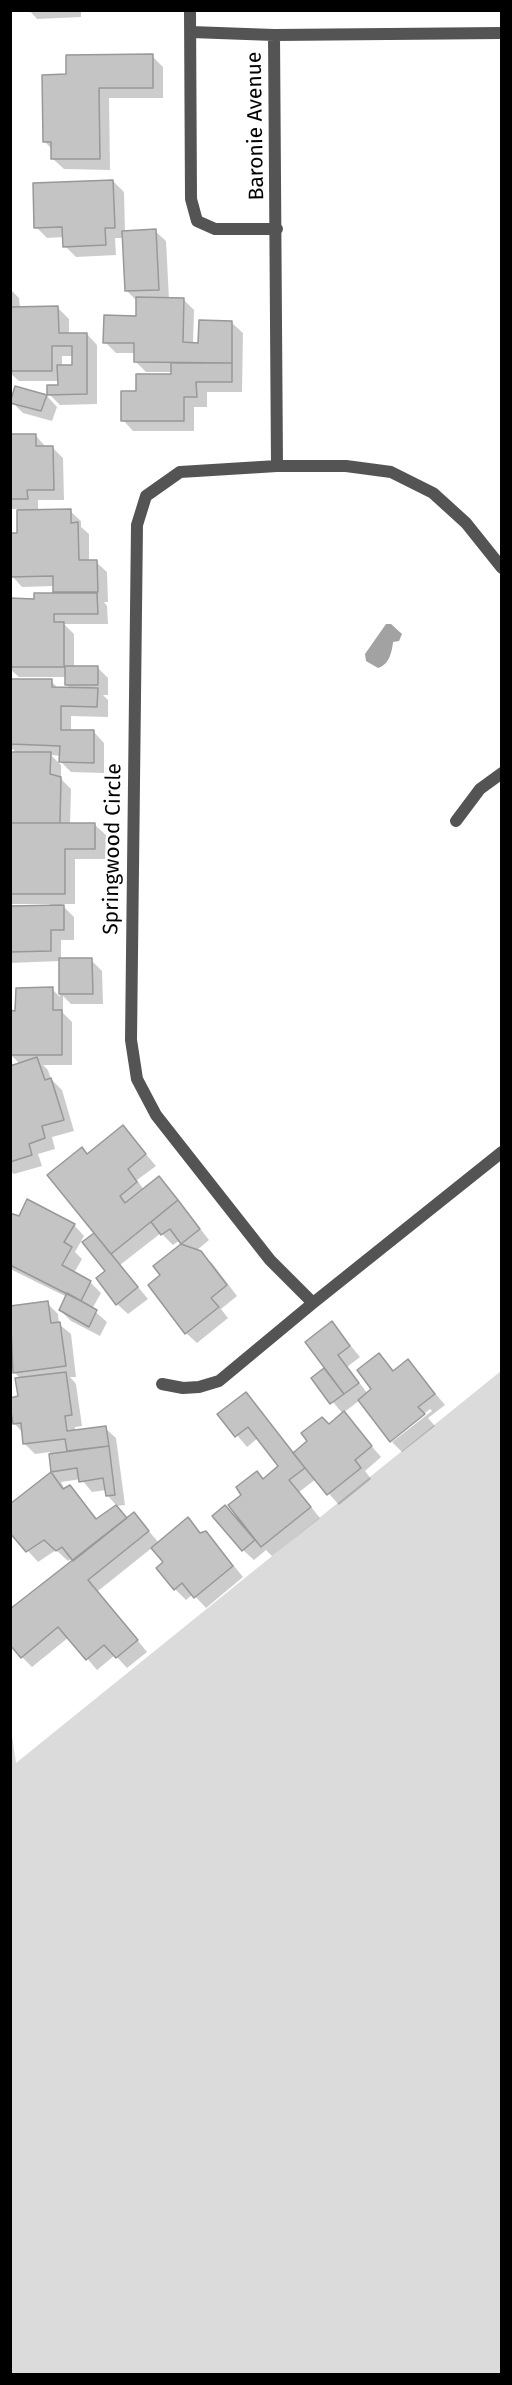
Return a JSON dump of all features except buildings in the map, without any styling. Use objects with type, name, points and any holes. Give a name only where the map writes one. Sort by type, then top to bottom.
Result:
[{"type":"street","name":"Baronie Avenue","points":[[190,10],[190,199],[197,221],[215,229],[277,229]]},
{"type":"street","name":"Baronie Avenue","points":[[190,32],[274,35],[278,465]]},
{"type":"street","points":[[274,35],[501,33]]},
{"type":"street","name":"Springwood Circle","points":[[313,1303],[270,1260],[156,1115],[137,1079],[131,1040],[137,525],[146,496],[180,472],[278,465],[346,466],[391,472],[433,493],[497,553],[501,568]]},
{"type":"street","points":[[456,821],[480,789],[501,773]]},
{"type":"street","points":[[162,1384],[183,1388],[199,1387],[219,1381],[501,1152]]},
{"type":"shaded area","points":[[386,624],[391,624],[402,634],[399,641],[393,642],[387,661],[378,668],[366,661],[365,654]]},
{"type":"shaded area","points":[[501,1371],[501,2374],[11,2374],[11,1729],[16,1763]]}]
